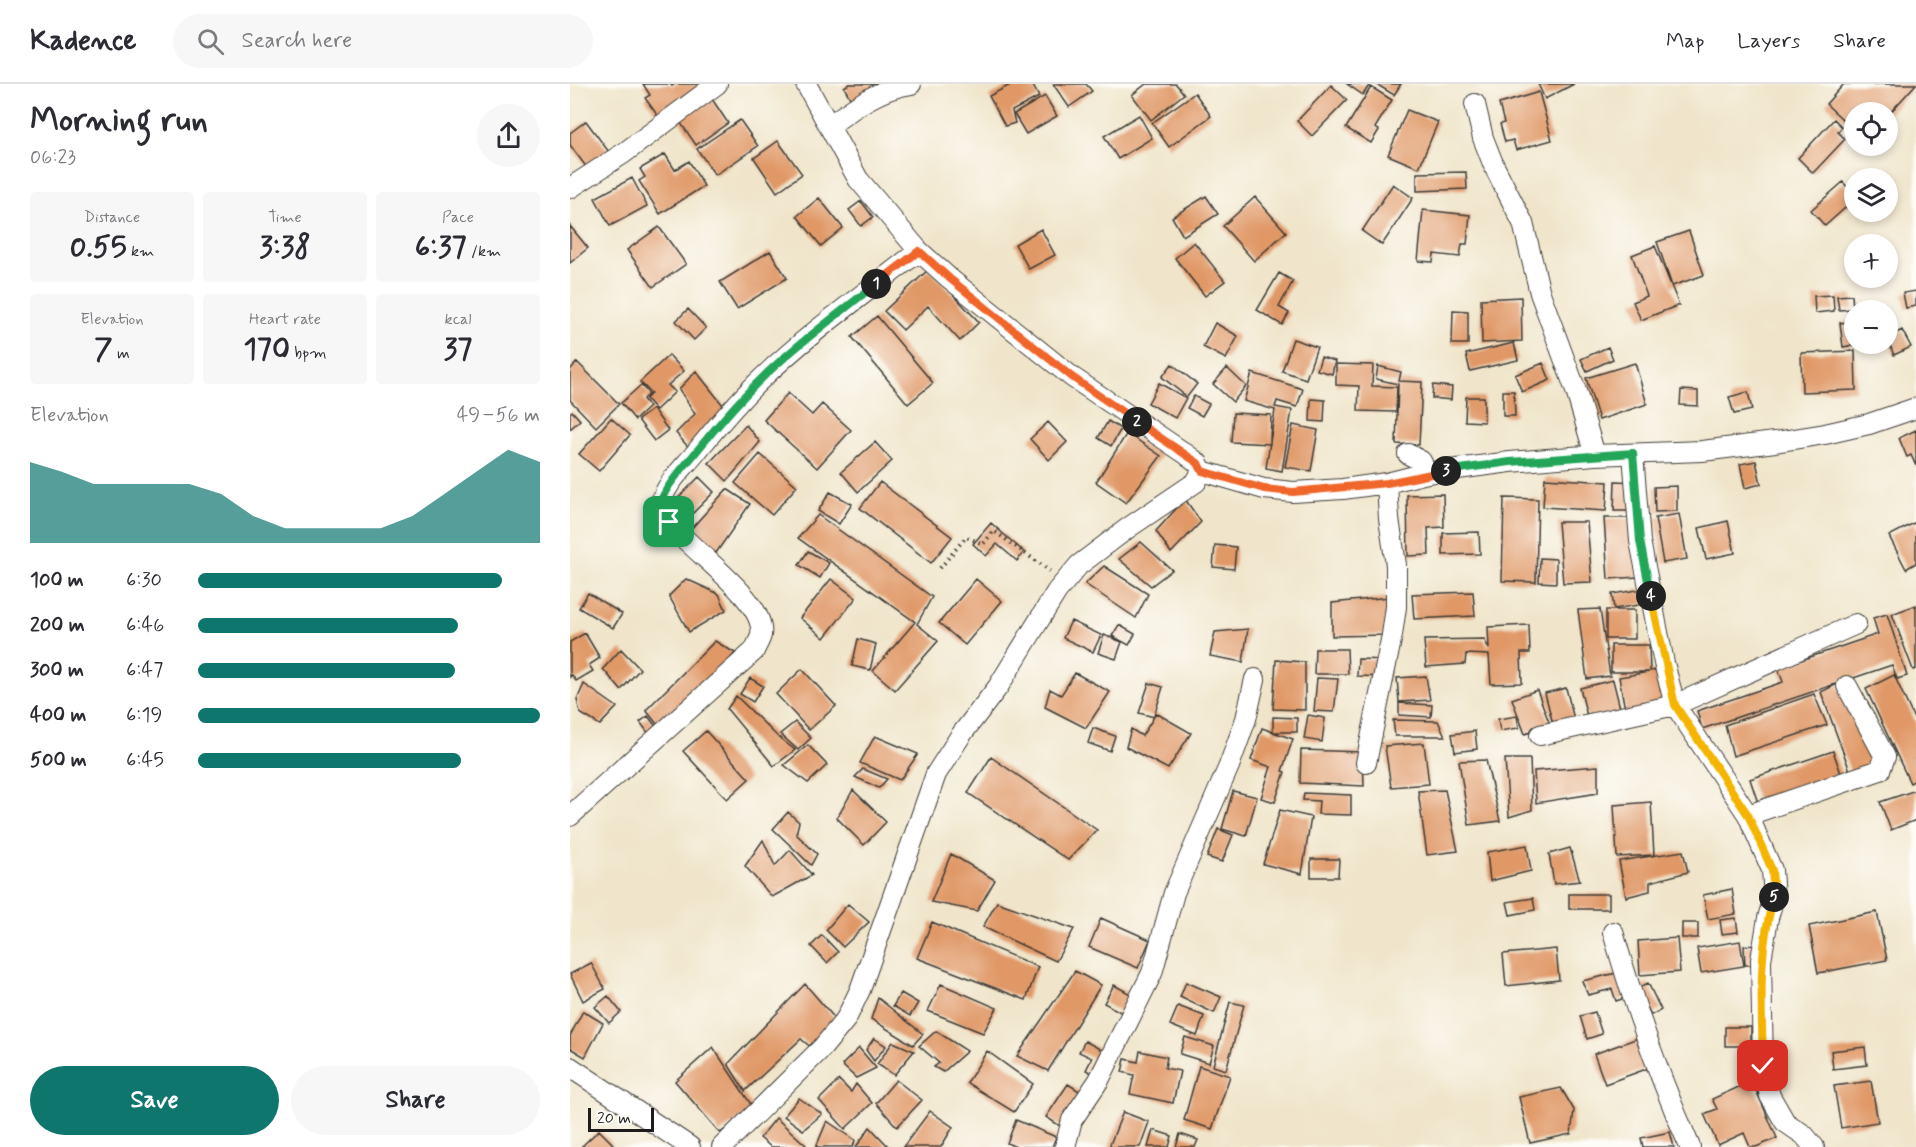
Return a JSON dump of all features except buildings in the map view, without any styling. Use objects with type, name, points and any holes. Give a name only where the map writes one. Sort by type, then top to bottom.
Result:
[{"type":"street","points":[[570,188],[624,153],[717,84]]},
{"type":"street","points":[[806,84],[858,179],[919,251],[1072,377],[1186,454],[1198,463],[1202,471],[1264,489],[1293,492],[1387,483],[1428,473],[1510,462],[1595,455],[1702,451],[1825,434],[1869,424],[1916,408]]},
{"type":"street","points":[[829,126],[855,107],[886,91],[911,84]]},
{"type":"street","points":[[1475,104],[1483,138],[1494,166],[1523,223],[1540,293],[1576,391],[1595,455]]},
{"type":"street","points":[[570,816],[754,651],[761,635],[761,624],[748,601],[722,572],[681,535],[662,514],[660,506],[664,494],[677,474],[756,384],[804,341],[919,251]]},
{"type":"street","points":[[1408,453],[1421,461],[1428,473]]},
{"type":"street","points":[[1633,453],[1640,541],[1664,663],[1675,705],[1748,815],[1772,870],[1774,897],[1767,918],[1761,960],[1763,1066],[1770,1096],[1785,1122],[1804,1135],[1814,1147]]},
{"type":"street","points":[[722,1147],[823,1047],[846,1019],[860,990],[936,774],[961,735],[998,687],[1057,591],[1079,565],[1128,528],[1196,482],[1202,471]]},
{"type":"street","points":[[1366,763],[1396,607],[1396,565],[1389,519],[1387,483]]},
{"type":"street","points":[[1540,735],[1675,705],[1856,624]]},
{"type":"street","points":[[1065,1147],[1072,1120],[1099,1080],[1152,973],[1174,893],[1229,766],[1243,729],[1255,679]]},
{"type":"street","points":[[1748,815],[1880,770],[1885,757],[1847,686]]},
{"type":"street","points":[[1613,932],[1636,1010],[1670,1102],[1690,1147]]},
{"type":"street","points":[[570,1067],[690,1147]]},
{"type":"path","points":[[940,568],[966,537],[983,544],[994,531],[1065,582]]},
{"type":"route","points":[[669,522],[662,514],[660,506],[664,494],[677,474],[756,384],[804,341],[919,251],[1072,377],[1186,454],[1198,463],[1202,471],[1264,489],[1293,492],[1343,489],[1387,483],[1428,473],[1510,462],[1633,453],[1640,541],[1664,663],[1675,705],[1748,815],[1772,870],[1774,897],[1767,918],[1761,960],[1763,1066]]}]
